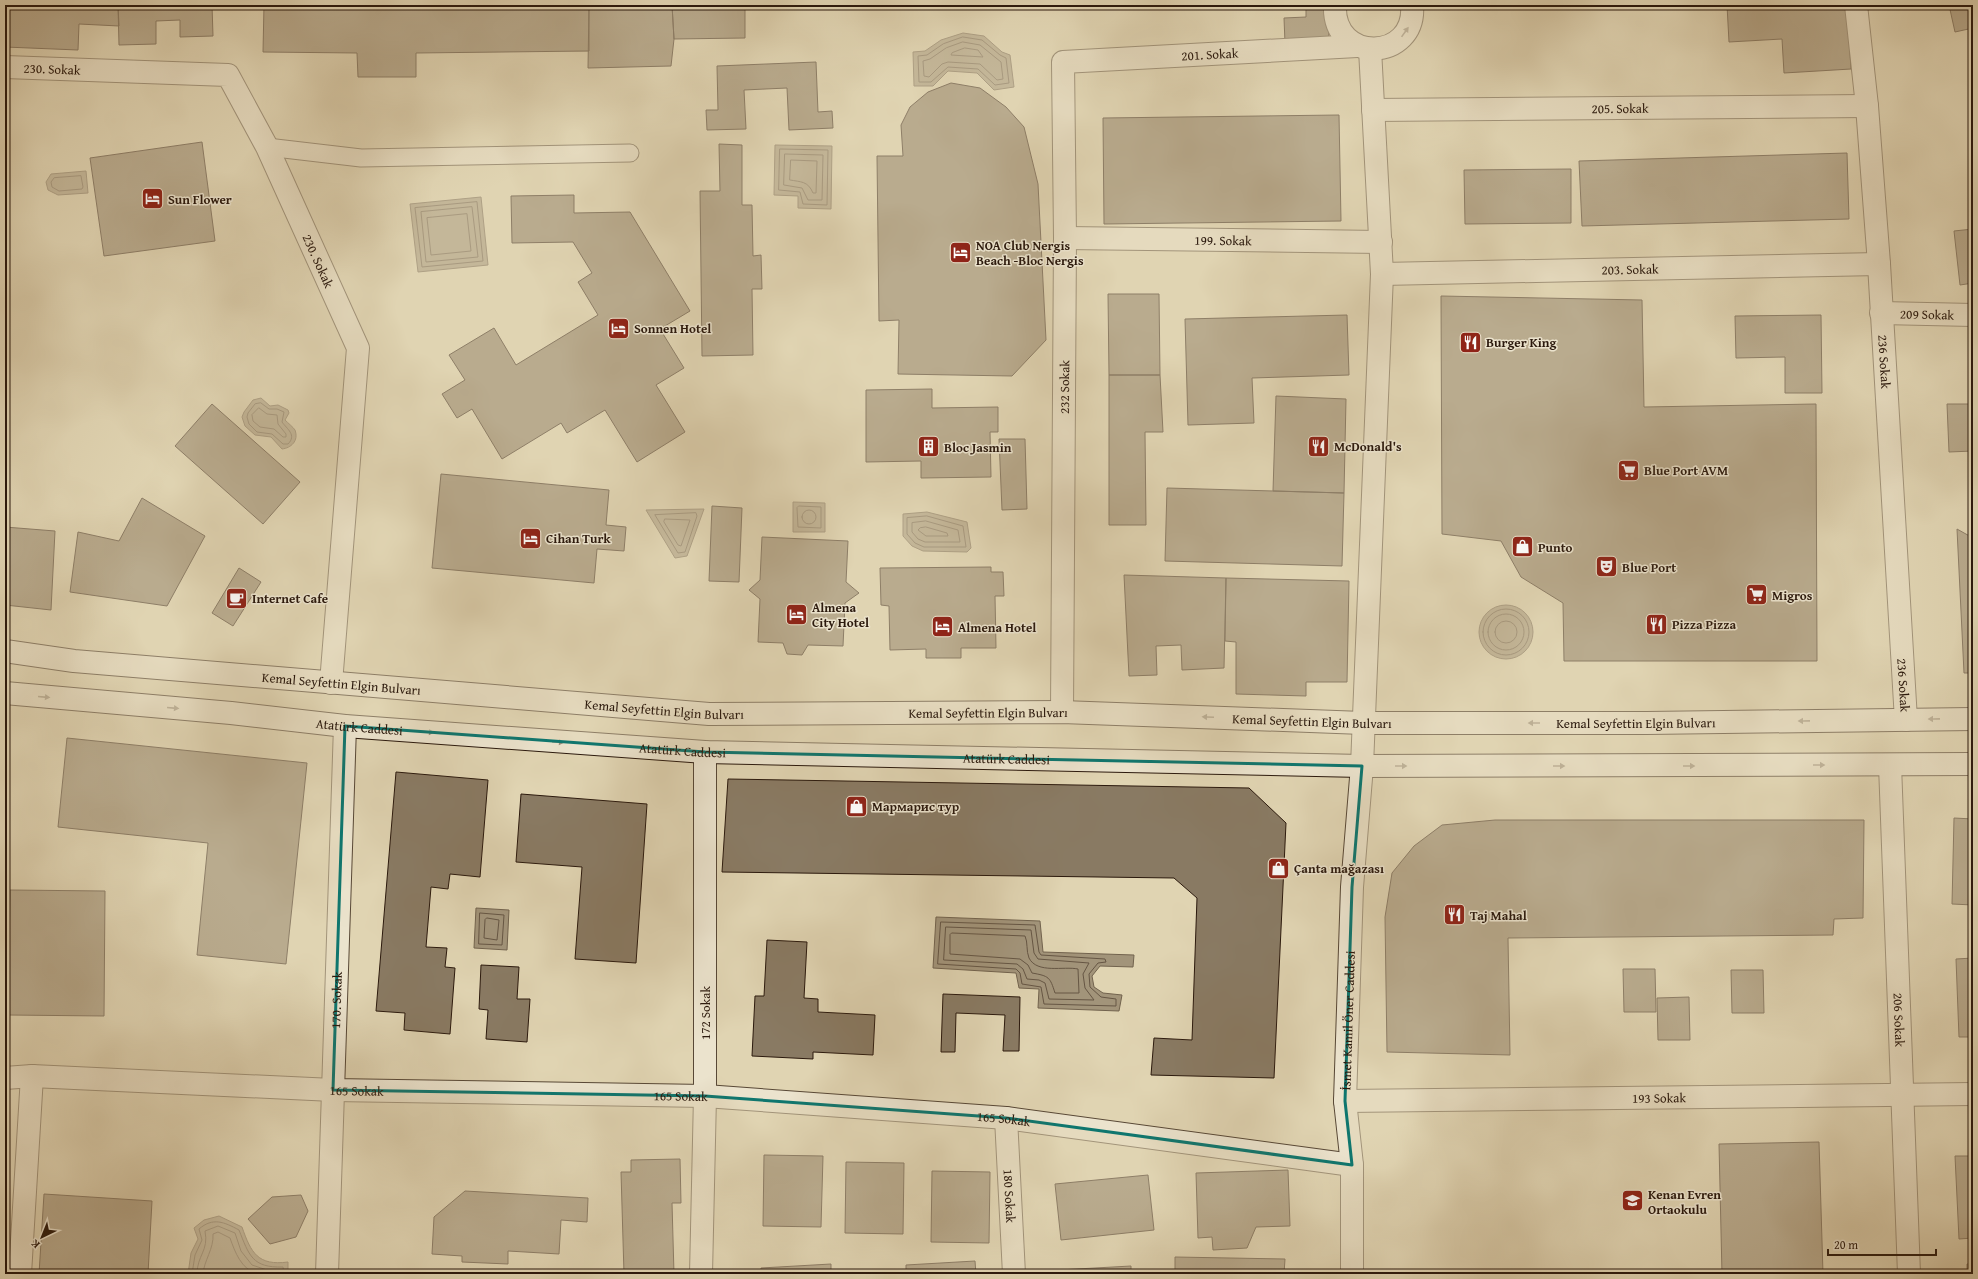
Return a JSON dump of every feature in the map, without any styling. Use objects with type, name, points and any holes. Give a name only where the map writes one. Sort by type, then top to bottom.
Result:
[{"type":"street","points":[[1335,5],[1334,15],[1338,28],[1347,39],[1364,48]]},
{"type":"street","name":"201. Sokak","points":[[1063,62],[1364,48],[1382,49],[1394,44],[1403,36],[1410,25],[1413,13],[1412,5]]},
{"type":"street","name":"236 Sokak","points":[[1856,5],[1867,106],[1879,264],[1881,313],[1893,475],[1906,720]]},
{"type":"street","name":"İsmet Kamil Öner Caddesi","points":[[1352,1274],[1352,1165],[1345,1101],[1352,887],[1362,766],[1382,274],[1373,110],[1364,48]]},
{"type":"street","name":"232 Sokak","points":[[1062,712],[1065,238],[1063,62]]},
{"type":"street","name":"230. Sokak","points":[[5,67],[228,75],[267,147],[358,348],[331,683]]},
{"type":"street","name":"205. Sokak","points":[[1373,110],[1867,106]]},
{"type":"street","name":"199. Sokak","points":[[1065,238],[1381,242]]},
{"type":"street","name":"203. Sokak","points":[[1382,274],[1879,264]]},
{"type":"street","name":"209 Sokak","points":[[1881,313],[1973,315]]},
{"type":"street","name":"Kemal Seyfettin Elgin Bulvarı","points":[[5,652],[74,661],[709,714],[1062,712],[1363,723],[1647,723],[1973,719]]},
{"type":"street","name":"Atatürk Caddesi","points":[[5,693],[231,713],[345,726],[705,752],[1362,766]]},
{"type":"street","name":"170. Sokak","points":[[327,1274],[345,726]]},
{"type":"street","name":"172 Sokak","points":[[701,1274],[705,1096],[705,752]]},
{"type":"street","points":[[1362,766],[1973,764]]},
{"type":"street","name":"206 Sokak","points":[[1890,765],[1909,1274]]},
{"type":"street","points":[[20,1274],[32,1076]]},
{"type":"street","name":"165 Sokak","points":[[5,1078],[32,1076],[333,1090],[705,1096],[1006,1118],[1352,1165]]},
{"type":"street","name":"193 Sokak","points":[[1345,1101],[1973,1094]]},
{"type":"street","name":"180 Sokak","points":[[1006,1118],[1014,1274]]},
{"type":"lane","points":[[267,147],[361,158],[630,153]]},
{"type":"highlighted area","points":[[345,726],[705,752],[1362,766],[1352,887],[1345,1101],[1352,1165],[1006,1118],[705,1096],[333,1090]]},
{"type":"water","points":[[963,33],[984,36],[1002,52],[1010,55],[1014,87],[994,90],[977,73],[948,71],[933,86],[914,86],[913,52],[925,51],[941,40]]},
{"type":"water","points":[[775,145],[832,146],[831,209],[798,208],[798,196],[774,195]]},
{"type":"water","points":[[86,171],[88,193],[58,195],[48,190],[46,182],[51,174]]},
{"type":"water","points":[[481,197],[488,265],[418,272],[410,204]]},
{"type":"water","points":[[261,398],[270,406],[278,405],[288,410],[289,413],[285,420],[295,430],[296,437],[295,441],[288,447],[282,449],[271,437],[255,435],[245,426],[242,417],[244,412],[253,400]]},
{"type":"water","points":[[793,502],[825,503],[825,532],[793,532]]},
{"type":"water","points":[[704,509],[687,556],[675,558],[646,510]]},
{"type":"water","points":[[927,512],[967,522],[971,548],[967,552],[923,551],[912,546],[903,536],[903,514]]},
{"type":"water","points":[[1506,605],[1516,607],[1525,613],[1531,622],[1533,632],[1531,642],[1525,651],[1516,657],[1506,659],[1496,657],[1487,651],[1481,642],[1479,632],[1481,622],[1487,613],[1496,607]]},
{"type":"water","points":[[476,908],[509,910],[507,950],[474,948]]},
{"type":"water","points":[[936,917],[1040,921],[1043,952],[1134,955],[1133,967],[1100,966],[1092,976],[1094,987],[1103,993],[1122,995],[1119,1011],[1038,1008],[1039,989],[1019,988],[1016,973],[933,968]]},
{"type":"water","points":[[219,1216],[242,1227],[253,1251],[263,1260],[278,1263],[288,1262],[288,1274],[188,1274],[191,1253],[198,1239],[194,1228],[204,1220]]},
{"type":"building","points":[[5,5],[118,5],[119,26],[79,24],[78,50],[5,47]]},
{"type":"building","points":[[118,5],[212,5],[213,36],[180,37],[180,20],[156,21],[156,44],[119,45]]},
{"type":"building","points":[[264,5],[589,5],[589,51],[416,53],[416,77],[358,77],[357,53],[263,52]]},
{"type":"building","points":[[589,5],[672,5],[674,39],[671,66],[588,68]]},
{"type":"building","points":[[672,5],[745,5],[745,38],[674,39]]},
{"type":"building","points":[[1328,5],[1329,42],[1285,43],[1284,18],[1306,17],[1306,6]]},
{"type":"building","points":[[1727,5],[1847,5],[1851,69],[1784,73],[1782,39],[1729,42]]},
{"type":"building","points":[[1949,5],[1973,5],[1973,28],[1955,32]]},
{"type":"building","points":[[816,62],[818,112],[832,111],[833,128],[789,130],[787,88],[744,90],[746,129],[707,130],[706,110],[718,110],[717,66]]},
{"type":"building","name":"NOA Club Nergis Beach -Bloc Nergis","points":[[951,83],[980,88],[1006,107],[1024,127],[1038,184],[1046,340],[1012,376],[898,374],[899,320],[879,321],[877,156],[903,156],[901,125],[910,107],[928,92]]},
{"type":"building","points":[[1339,115],[1341,221],[1104,224],[1103,118]]},
{"type":"building","name":"Sun Flower","points":[[202,142],[215,241],[104,256],[90,158]]},
{"type":"building","points":[[719,144],[742,145],[742,205],[752,205],[753,256],[761,255],[762,289],[752,289],[753,355],[702,356],[700,191],[720,191]]},
{"type":"building","points":[[1847,153],[1849,219],[1582,226],[1579,161]]},
{"type":"building","points":[[1571,169],[1571,223],[1465,224],[1464,170]]},
{"type":"building","name":"Sonnen Hotel","points":[[574,195],[574,213],[630,212],[690,311],[660,329],[684,368],[656,385],[685,432],[637,462],[605,410],[567,433],[561,423],[502,459],[472,409],[457,418],[442,394],[465,380],[449,355],[494,328],[516,365],[598,315],[578,282],[592,273],[573,242],[512,243],[511,196]]},
{"type":"building","points":[[1973,229],[1973,283],[1960,285],[1954,231]]},
{"type":"building","points":[[1108,294],[1159,294],[1160,375],[1109,375]]},
{"type":"building","name":"Blue Port AVM","points":[[1441,296],[1642,300],[1644,407],[1816,404],[1817,661],[1564,661],[1563,603],[1521,577],[1501,541],[1442,534]]},
{"type":"building","points":[[1347,315],[1349,375],[1252,378],[1254,423],[1188,425],[1185,319]]},
{"type":"building","points":[[1821,315],[1822,393],[1785,393],[1785,357],[1736,358],[1735,316]]},
{"type":"building","points":[[1109,375],[1160,375],[1163,432],[1145,432],[1146,525],[1109,525]]},
{"type":"building","name":"Bloc Jasmin","points":[[932,389],[932,408],[998,407],[998,432],[990,432],[991,477],[921,478],[921,461],[866,462],[866,390]]},
{"type":"building","points":[[1276,396],[1346,399],[1344,493],[1273,491]]},
{"type":"building","points":[[212,404],[300,482],[263,524],[175,446]]},
{"type":"building","points":[[1947,404],[1973,404],[1973,451],[1949,452]]},
{"type":"building","points":[[999,439],[1025,439],[1027,509],[1002,510]]},
{"type":"building","name":"Cihan Turk","points":[[441,474],[609,490],[606,525],[626,527],[624,551],[597,549],[594,583],[432,568]]},
{"type":"building","points":[[1167,488],[1344,493],[1342,566],[1165,561]]},
{"type":"building","points":[[142,498],[205,536],[167,606],[70,592],[78,532],[119,541]]},
{"type":"building","points":[[712,506],[742,508],[739,582],[709,581]]},
{"type":"building","points":[[5,527],[55,531],[51,610],[5,605]]},
{"type":"building","points":[[1957,529],[1973,538],[1973,673],[1964,673]]},
{"type":"building","points":[[762,537],[848,541],[846,582],[859,593],[845,603],[843,646],[808,645],[802,655],[787,654],[783,643],[758,642],[760,599],[749,590],[760,580]]},
{"type":"building","name":"Almena Hotel","points":[[991,567],[991,572],[1003,572],[1004,596],[995,596],[996,648],[961,648],[961,658],[926,658],[926,649],[890,650],[889,606],[881,605],[880,568]]},
{"type":"building","name":"Internet Cafe","points":[[239,568],[261,582],[233,626],[212,613]]},
{"type":"building","points":[[1124,575],[1226,578],[1224,668],[1182,670],[1181,645],[1156,646],[1157,675],[1129,676]]},
{"type":"building","points":[[1226,578],[1349,581],[1347,682],[1306,682],[1306,696],[1236,694],[1236,642],[1225,641]]},
{"type":"building","points":[[67,738],[307,763],[286,964],[197,955],[208,843],[58,827]]},
{"type":"building","points":[[396,772],[488,780],[480,877],[450,874],[448,889],[431,887],[426,947],[447,948],[445,967],[455,968],[450,1034],[404,1030],[405,1013],[376,1011]]},
{"type":"building","points":[[728,779],[1249,788],[1286,823],[1274,1078],[1151,1075],[1154,1038],[1192,1040],[1197,898],[1174,878],[722,872]]},
{"type":"building","points":[[521,794],[647,804],[636,963],[575,959],[582,867],[516,862]]},
{"type":"building","points":[[1954,818],[1973,819],[1973,905],[1952,904]]},
{"type":"building","points":[[1495,820],[1864,820],[1863,918],[1834,919],[1833,935],[1508,938],[1510,1055],[1387,1052],[1385,917],[1392,873],[1414,846],[1442,825]]},
{"type":"building","points":[[10,890],[105,891],[104,1016],[8,1015]]},
{"type":"building","points":[[767,940],[807,942],[804,998],[818,999],[818,1012],[875,1015],[873,1055],[813,1052],[813,1059],[752,1056],[755,996],[764,996]]},
{"type":"building","points":[[1973,958],[1973,1037],[1959,1037],[1956,959]]},
{"type":"building","points":[[481,965],[519,967],[517,999],[530,999],[527,1042],[486,1039],[488,1010],[479,1009]]},
{"type":"building","points":[[1623,969],[1655,969],[1656,1012],[1624,1012]]},
{"type":"building","points":[[1731,970],[1763,970],[1764,1013],[1732,1013]]},
{"type":"building","points":[[943,994],[1020,997],[1019,1051],[1003,1051],[1005,1015],[956,1013],[955,1052],[941,1052]]},
{"type":"building","points":[[1689,997],[1690,1040],[1658,1040],[1657,998]]},
{"type":"building","points":[[1819,1142],[1823,1274],[1722,1274],[1719,1144]]},
{"type":"building","points":[[764,1155],[823,1156],[821,1227],[763,1226]]},
{"type":"building","points":[[1955,1156],[1973,1156],[1973,1238],[1959,1239]]},
{"type":"building","points":[[680,1159],[681,1203],[672,1203],[674,1274],[624,1274],[621,1172],[631,1172],[631,1160]]},
{"type":"building","points":[[846,1162],[904,1163],[903,1234],[845,1233]]},
{"type":"building","points":[[1288,1170],[1290,1226],[1256,1227],[1247,1248],[1213,1250],[1212,1237],[1198,1238],[1196,1173]]},
{"type":"building","points":[[932,1171],[990,1172],[989,1243],[931,1242]]},
{"type":"building","points":[[1148,1175],[1154,1230],[1061,1240],[1055,1184]]},
{"type":"building","points":[[465,1191],[588,1198],[587,1222],[561,1220],[559,1254],[508,1251],[508,1264],[462,1262],[462,1256],[432,1254],[434,1217]]},
{"type":"building","points":[[44,1194],[152,1201],[148,1274],[39,1274]]},
{"type":"building","points":[[301,1195],[308,1211],[296,1237],[270,1244],[248,1219],[272,1197]]},
{"type":"building","points":[[1175,1257],[1285,1259],[1284,1274],[1175,1274]]},
{"type":"building","points":[[975,1261],[976,1274],[906,1274],[906,1265]]},
{"type":"building","points":[[831,1264],[831,1274],[761,1274],[761,1268]]},
{"type":"building","points":[[1967,1264],[1973,1264],[1973,1274],[1967,1274]]},
{"type":"building","points":[[1131,1266],[1131,1274],[1059,1274],[1059,1270]]},
{"type":"place","name":"Sun Flower","points":[[153,199]]},
{"type":"place","name":"NOA Club Nergis Beach -Bloc Nergis","points":[[960,252]]},
{"type":"place","name":"Sonnen Hotel","points":[[619,328]]},
{"type":"place","name":"Burger King","points":[[1471,342]]},
{"type":"place","name":"McDonald's","points":[[1319,446]]},
{"type":"place","name":"Bloc Jasmin","points":[[928,447]]},
{"type":"place","name":"Blue Port AVM","points":[[1629,470]]},
{"type":"place","name":"Cihan Turk","points":[[530,538]]},
{"type":"place","name":"Punto","points":[[1522,547]]},
{"type":"place","name":"Blue Port","points":[[1607,567]]},
{"type":"place","name":"Migros","points":[[1757,595]]},
{"type":"place","name":"Internet Cafe","points":[[236,598]]},
{"type":"place","name":"Almena City Hotel","points":[[797,614]]},
{"type":"place","name":"Pizza Pizza","points":[[1657,624]]},
{"type":"place","name":"Almena Hotel","points":[[942,627]]},
{"type":"place","name":"Мармарис тур","points":[[857,806]]},
{"type":"place","name":"Çanta mağazası","points":[[1279,868]]},
{"type":"place","name":"Taj Mahal","points":[[1454,915]]},
{"type":"place","name":"Kenan Evren Ortaokulu","points":[[1633,1201]]}]
